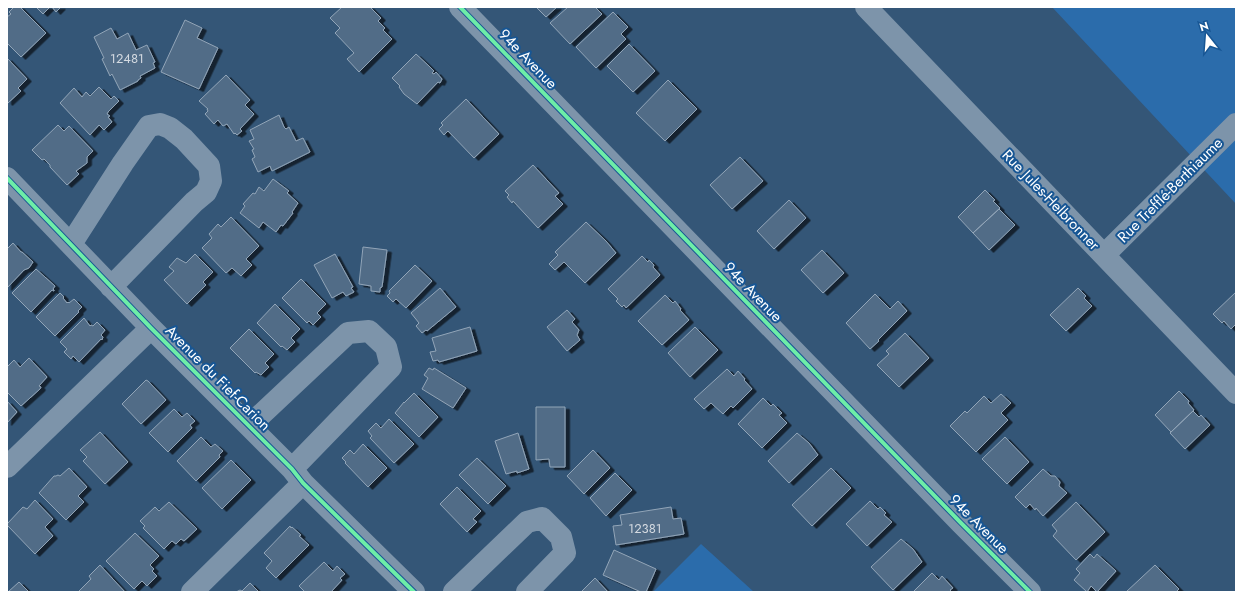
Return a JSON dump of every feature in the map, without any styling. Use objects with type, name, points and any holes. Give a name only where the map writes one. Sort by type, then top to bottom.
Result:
[{"type":"street","name":"94e Avenue","points":[[460,7],[961,523],[1030,592]]},
{"type":"street","name":"Rue Jules-Helbronner","points":[[866,7],[1236,393]]},
{"type":"street","points":[[71,244],[123,163],[149,126],[160,124],[170,128],[209,166],[211,180],[206,192],[194,202],[111,287]]},
{"type":"street","name":"Rue Trefflé-Berthiaume","points":[[1104,255],[1236,124]]},
{"type":"street","name":"Avenue du Fief-Carion","points":[[7,178],[151,328],[414,592]]},
{"type":"street","points":[[7,467],[151,328]]},
{"type":"street","name":"Avenue du Fief-Carion","points":[[249,426],[348,333],[369,330],[386,347],[390,367],[298,476]]},
{"type":"street","points":[[192,592],[298,476]]},
{"type":"street","points":[[454,592],[527,522],[542,518],[561,537],[564,553],[526,592]]},
{"type":"shaded area","points":[[1052,7],[1236,7],[1236,204]]},
{"type":"shaded area","points":[[701,544],[754,592],[653,592]]},
{"type":"building","points":[[14,7],[20,7],[46,33],[21,57],[7,43],[7,17],[11,14],[9,12]]},
{"type":"building","points":[[36,7],[50,7],[43,14]]},
{"type":"building","points":[[52,7],[61,7],[56,12]]},
{"type":"building","points":[[342,7],[370,7],[381,18],[378,21],[385,28],[383,30],[392,39],[359,72],[347,59],[354,53],[335,33],[340,28],[330,18]]},
{"type":"building","points":[[536,7],[557,7],[546,17]]},
{"type":"building","points":[[568,7],[595,7],[602,14],[570,44],[550,23]]},
{"type":"building","points":[[613,12],[628,27],[621,34],[626,39],[596,68],[576,47]]},
{"type":"building","points":[[185,20],[202,28],[197,38],[218,48],[199,89],[161,72]]},
{"type":"building","points":[[111,28],[117,39],[128,33],[136,50],[147,45],[155,62],[153,63],[155,68],[140,76],[141,78],[138,81],[120,90],[112,74],[110,76],[102,59],[104,58],[94,37]]},
{"type":"building","points":[[629,44],[655,71],[633,92],[607,66]]},
{"type":"building","points":[[416,54],[434,71],[432,73],[434,74],[436,72],[442,79],[440,83],[438,82],[417,104],[404,94],[399,87],[400,86],[392,78]]},
{"type":"building","points":[[7,58],[27,79],[18,88],[21,91],[8,103],[7,102]]},
{"type":"building","points":[[226,75],[250,100],[245,105],[254,114],[240,129],[242,131],[237,135],[235,133],[234,134],[227,124],[223,126],[218,120],[214,124],[205,114],[208,109],[199,101]]},
{"type":"building","points":[[668,80],[697,109],[665,141],[636,113]]},
{"type":"building","points":[[99,87],[111,99],[114,96],[119,101],[107,114],[110,116],[108,117],[112,122],[104,130],[99,125],[90,135],[60,103],[74,88],[82,97],[86,92],[90,96]]},
{"type":"building","points":[[466,99],[499,134],[474,158],[448,131],[444,135],[439,129],[443,125],[441,123]]},
{"type":"building","points":[[279,115],[284,127],[286,129],[289,127],[296,141],[303,138],[310,152],[272,171],[270,166],[258,172],[252,159],[255,157],[252,150],[254,149],[249,141],[254,139],[250,130]]},
{"type":"building","points":[[58,125],[64,131],[69,126],[93,151],[87,157],[87,163],[76,171],[79,174],[67,185],[44,159],[42,160],[32,150]]},
{"type":"building","points":[[740,157],[763,181],[732,209],[710,185]]},
{"type":"building","points":[[533,165],[559,193],[555,196],[563,204],[538,228],[513,201],[512,203],[507,197],[509,195],[505,191]]},
{"type":"building","points":[[273,179],[289,191],[287,193],[298,203],[292,212],[293,213],[283,226],[281,225],[276,232],[263,222],[259,228],[240,213],[245,206],[243,204],[253,193],[255,194],[259,187],[264,191]]},
{"type":"building","points":[[985,190],[995,200],[993,201],[1000,208],[973,233],[958,217]]},
{"type":"building","points":[[789,200],[806,218],[774,249],[757,231]]},
{"type":"building","points":[[999,209],[1015,225],[989,250],[973,233]]},
{"type":"building","points":[[231,217],[259,246],[246,259],[252,265],[241,276],[232,268],[226,273],[202,248],[212,238],[209,234],[218,224],[221,227]]},
{"type":"building","points":[[586,222],[616,253],[585,283],[564,262],[555,270],[549,264],[558,255],[555,252]]},
{"type":"building","points":[[13,243],[33,262],[29,268],[24,270],[7,288],[7,249]]},
{"type":"building","points":[[363,247],[387,250],[380,292],[371,291],[371,286],[359,284]]},
{"type":"building","points":[[822,250],[844,273],[823,293],[801,270]]},
{"type":"building","points":[[195,254],[213,272],[203,282],[206,285],[187,304],[164,280],[174,271],[169,267],[177,258],[186,263]]},
{"type":"building","points":[[335,254],[353,287],[351,288],[354,292],[346,296],[343,292],[332,298],[314,265]]},
{"type":"building","points":[[642,256],[654,265],[653,267],[660,275],[626,308],[624,305],[622,307],[616,301],[618,299],[608,289]]},
{"type":"building","points":[[415,265],[432,281],[406,308],[396,299],[393,302],[387,296],[390,293],[389,291]]},
{"type":"building","points":[[36,269],[55,286],[53,289],[54,291],[52,290],[31,312],[12,293]]},
{"type":"building","points":[[301,279],[326,304],[317,313],[321,317],[313,325],[309,321],[307,323],[282,298]]},
{"type":"building","points":[[440,288],[456,307],[427,331],[426,330],[422,333],[416,326],[419,323],[411,313]]},
{"type":"building","points":[[1078,288],[1086,296],[1084,298],[1092,306],[1066,331],[1050,315]]},
{"type":"building","points":[[1236,292],[1236,324],[1231,329],[1224,321],[1222,323],[1213,314]]},
{"type":"building","points":[[60,293],[67,303],[74,299],[82,307],[78,311],[79,312],[55,336],[36,317]]},
{"type":"building","points":[[875,294],[890,309],[898,301],[907,311],[870,349],[846,323]]},
{"type":"building","points":[[665,295],[673,303],[675,301],[681,309],[680,310],[689,320],[662,345],[638,321]]},
{"type":"building","points":[[275,304],[300,329],[291,338],[295,342],[287,350],[282,346],[281,347],[257,323]]},
{"type":"building","points":[[567,310],[575,319],[572,322],[579,330],[577,335],[580,340],[567,351],[547,327]]},
{"type":"building","points":[[84,318],[90,326],[93,326],[97,322],[105,330],[101,335],[103,337],[102,340],[101,339],[79,362],[73,356],[71,359],[64,352],[67,349],[60,342]]},
{"type":"building","points":[[470,327],[477,351],[439,362],[438,360],[433,361],[430,352],[436,351],[432,338]]},
{"type":"building","points":[[695,327],[718,350],[690,377],[668,353]]},
{"type":"building","points":[[249,329],[274,354],[265,363],[269,367],[261,375],[256,372],[255,373],[230,348]]},
{"type":"building","points":[[905,333],[929,358],[899,387],[877,365],[889,354],[886,351]]},
{"type":"building","points":[[29,358],[47,377],[39,386],[41,387],[40,389],[21,406],[7,392],[7,367],[14,360],[20,367]]},
{"type":"building","points":[[429,368],[433,370],[434,368],[466,388],[453,408],[422,389],[428,378],[424,375]]},
{"type":"building","points":[[727,369],[734,376],[738,371],[752,389],[733,408],[731,406],[723,414],[711,403],[704,409],[694,399]]},
{"type":"building","points":[[146,380],[166,400],[141,424],[122,404]]},
{"type":"building","points":[[1179,391],[1189,401],[1188,403],[1194,410],[1171,432],[1155,415]]},
{"type":"building","points":[[414,393],[438,417],[419,437],[395,413]]},
{"type":"building","points":[[1001,394],[1011,403],[1001,413],[1008,420],[976,452],[950,426],[965,411],[967,413],[984,396],[991,403]]},
{"type":"building","points":[[763,398],[771,406],[773,404],[782,413],[779,415],[787,423],[762,448],[738,424]]},
{"type":"building","points":[[7,401],[17,412],[7,423]]},
{"type":"building","points":[[536,407],[565,407],[565,467],[550,467],[549,459],[536,460]]},
{"type":"building","points":[[174,409],[182,417],[187,413],[195,421],[190,425],[192,428],[168,452],[149,433]]},
{"type":"building","points":[[1193,411],[1199,417],[1201,415],[1210,425],[1185,449],[1170,433]]},
{"type":"building","points":[[389,419],[414,444],[394,463],[370,438],[372,436],[368,431],[376,423],[381,428]]},
{"type":"building","points":[[100,432],[128,462],[105,484],[83,461],[87,457],[80,450]]},
{"type":"building","points":[[518,433],[529,469],[517,473],[517,471],[506,474],[495,441]]},
{"type":"building","points":[[797,433],[809,443],[818,455],[789,483],[768,461]]},
{"type":"building","points":[[201,437],[211,447],[215,444],[223,451],[219,455],[220,457],[196,481],[177,461]]},
{"type":"building","points":[[1005,437],[1029,462],[1007,484],[982,459]]},
{"type":"building","points":[[363,444],[387,468],[368,487],[342,458],[350,450],[354,454]]},
{"type":"building","points":[[593,450],[610,468],[584,494],[567,476]]},
{"type":"building","points":[[477,458],[506,486],[488,504],[459,475]]},
{"type":"building","points":[[231,460],[251,480],[222,509],[202,488]]},
{"type":"building","points":[[69,468],[87,487],[78,496],[84,502],[66,520],[39,493],[54,476],[60,476]]},
{"type":"building","points":[[831,468],[851,488],[812,526],[792,505]]},
{"type":"building","points":[[1043,469],[1051,476],[1055,476],[1060,482],[1059,486],[1067,493],[1043,516],[1030,504],[1026,508],[1015,497]]},
{"type":"building","points":[[615,473],[632,490],[606,516],[590,498]]},
{"type":"building","points":[[457,487],[481,511],[473,519],[477,522],[467,532],[440,504]]},
{"type":"building","points":[[35,500],[53,519],[45,527],[53,536],[35,554],[7,524],[23,507],[27,509]]},
{"type":"building","points":[[870,501],[878,509],[880,507],[886,513],[884,515],[892,522],[867,546],[846,524]]},
{"type":"building","points":[[169,502],[197,529],[184,541],[181,539],[176,544],[172,541],[164,549],[143,528],[145,526],[140,521],[155,507],[159,511]]},
{"type":"building","points":[[1076,502],[1105,532],[1076,560],[1053,536],[1057,531],[1052,525]]},
{"type":"building","points":[[671,507],[673,519],[681,518],[684,534],[616,545],[613,526],[622,525],[620,515]]},
{"type":"building","points":[[290,526],[301,535],[299,536],[309,545],[276,578],[266,568],[272,561],[264,553]]},
{"type":"building","points":[[135,533],[159,556],[150,565],[154,569],[152,571],[157,576],[147,586],[142,581],[134,589],[106,561]]},
{"type":"building","points":[[901,539],[913,549],[922,562],[893,590],[871,567]]},
{"type":"building","points":[[614,550],[656,569],[646,592],[641,592],[603,575]]},
{"type":"building","points":[[1090,554],[1094,558],[1097,554],[1116,571],[1097,592],[1091,586],[1087,592],[1074,580],[1080,573],[1076,569]]},
{"type":"building","points":[[324,562],[333,571],[337,566],[345,574],[340,578],[342,580],[331,592],[305,592],[299,586]]},
{"type":"building","points":[[100,565],[125,592],[78,592],[91,579],[89,576]]},
{"type":"building","points":[[1155,565],[1179,589],[1176,592],[1126,592]]},
{"type":"building","points":[[932,573],[939,580],[942,576],[953,588],[950,590],[952,592],[913,592]]},
{"type":"building","points":[[595,578],[608,592],[581,592]]},
{"type":"building","points":[[19,582],[29,592],[8,592]]},
{"type":"building","points":[[250,583],[259,592],[236,592],[240,590],[242,591]]},
{"type":"cycle path","points":[[460,7],[961,523],[1030,592]]},
{"type":"cycle path","points":[[7,178],[151,328],[292,469],[303,483],[414,592]]}]
